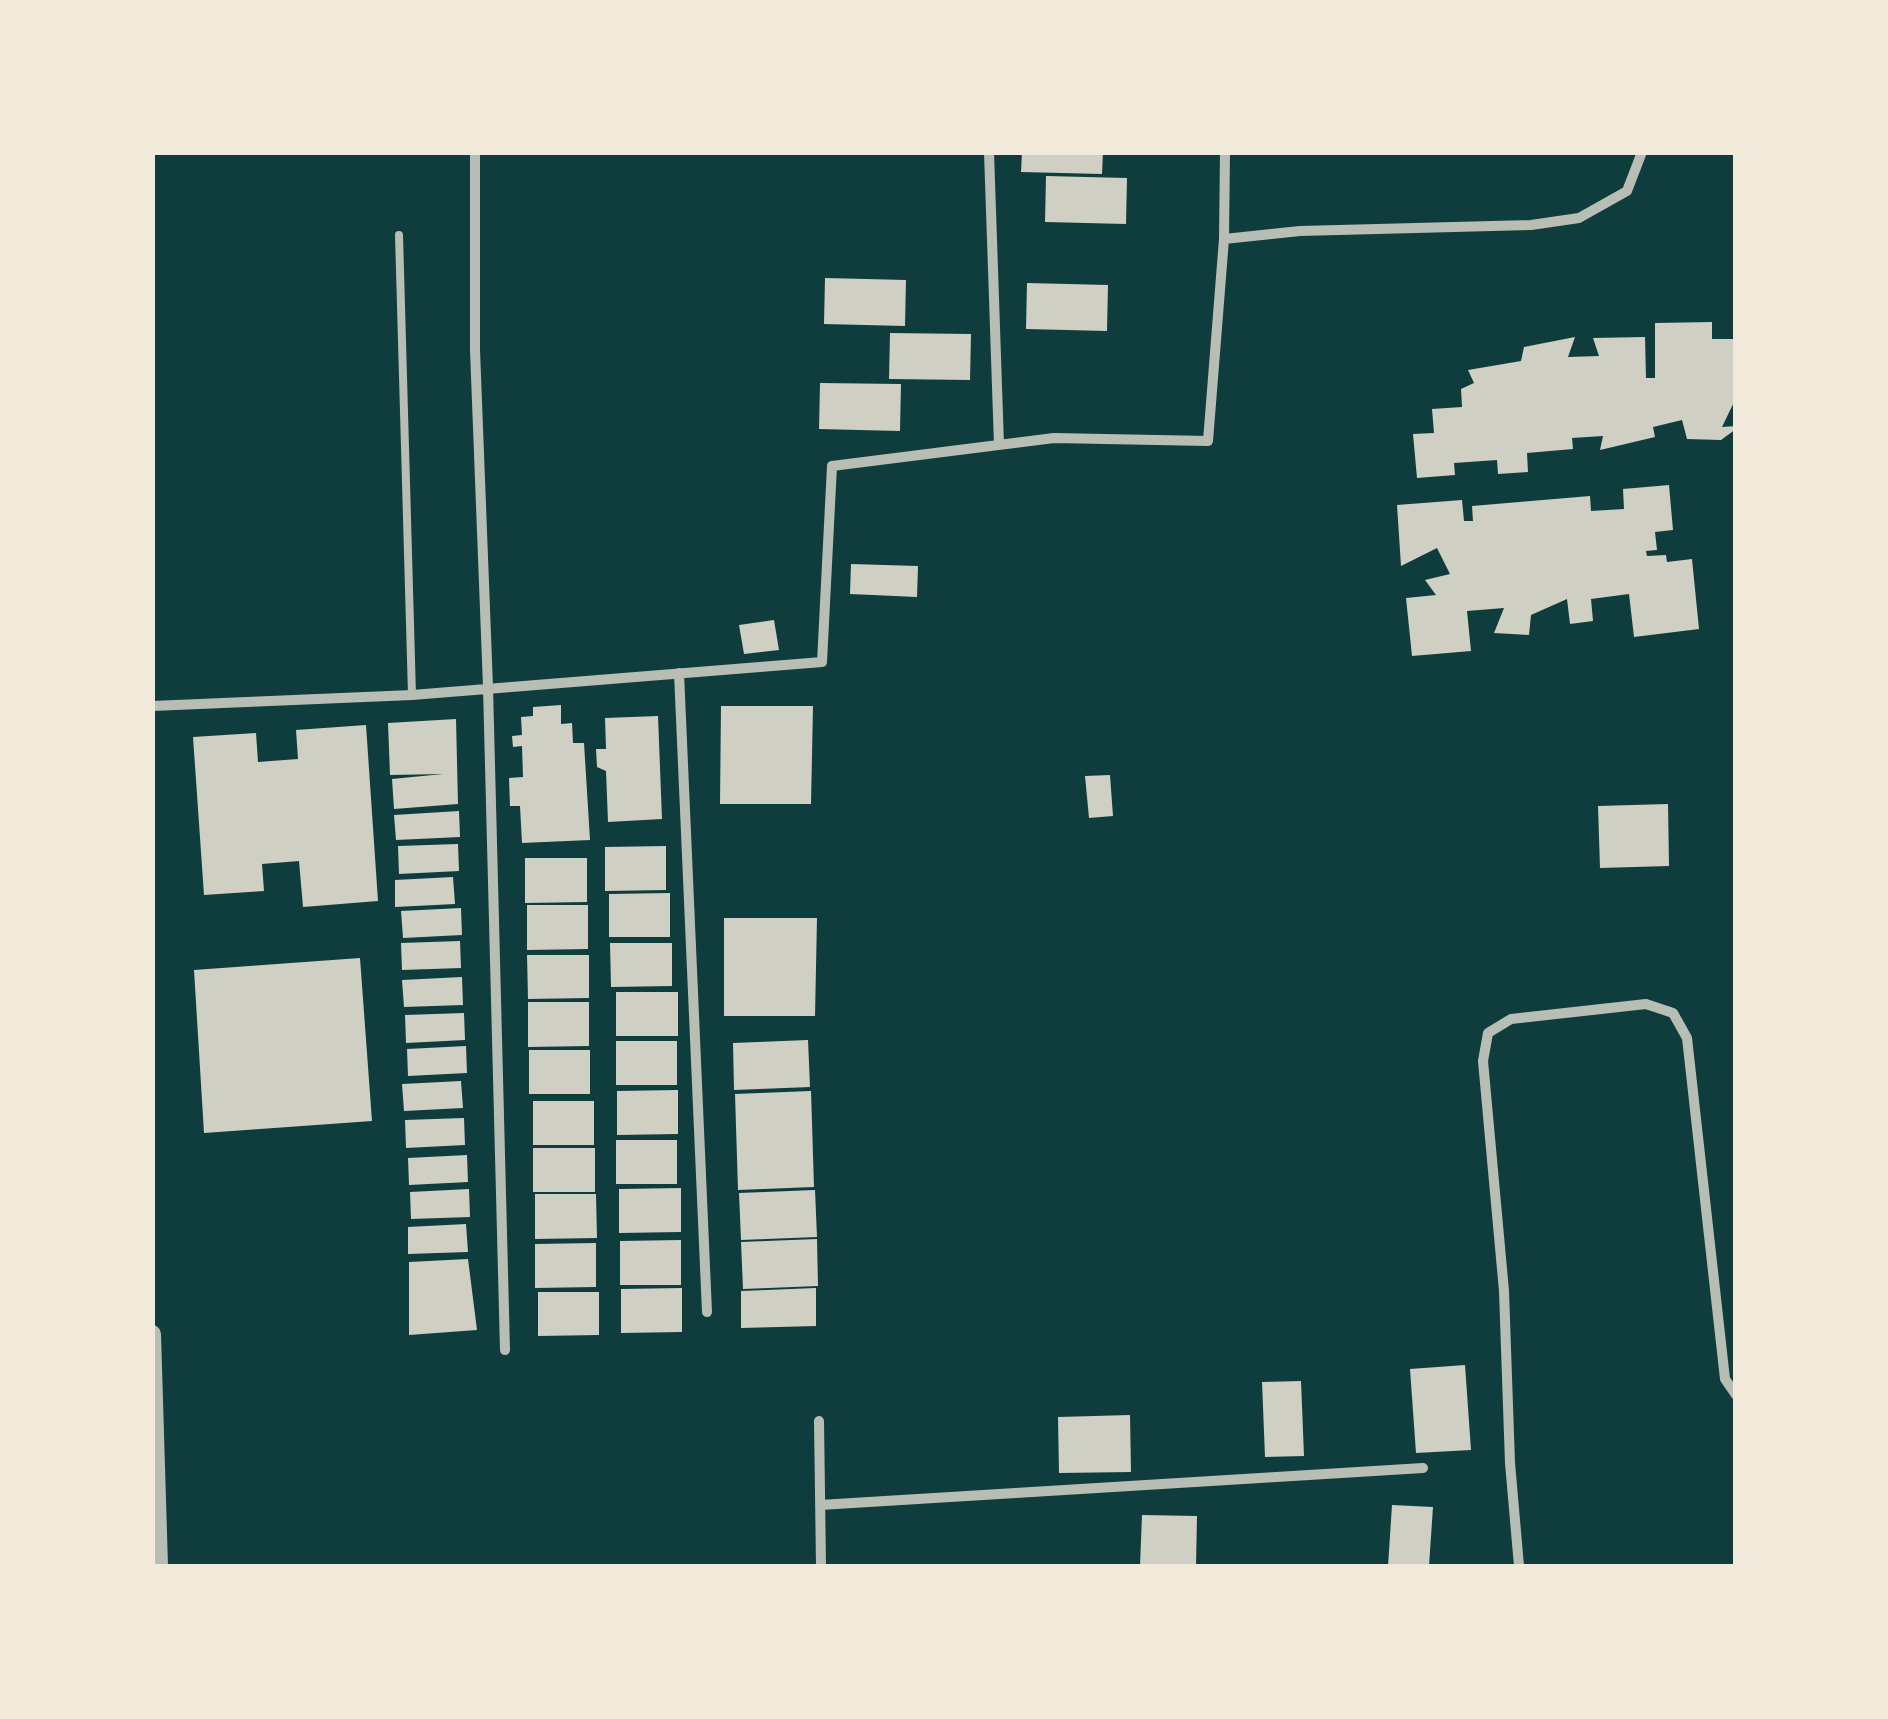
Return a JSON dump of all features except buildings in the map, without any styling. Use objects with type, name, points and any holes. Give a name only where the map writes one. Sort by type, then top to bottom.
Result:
[{"type":"street","points":[[474,152],[475,350],[488,687],[504,1350]]},
{"type":"street","points":[[988,152],[999,445]]},
{"type":"street","points":[[152,706],[412,695],[822,662],[832,466],[1054,438],[1208,441],[1224,239],[1225,152]]},
{"type":"street","points":[[1224,239],[1300,230],[1531,225],[1579,218],[1627,191],[1642,152]]},
{"type":"street","points":[[679,673],[706,1312]]},
{"type":"street","points":[[1519,1566],[1510,1463],[1504,1290],[1483,1061],[1488,1034],[1511,1019],[1646,1004],[1674,1013],[1686,1038],[1725,1379],[1736,1395]]},
{"type":"street","points":[[152,1334],[155,1537],[159,1566]]},
{"type":"street","points":[[818,1421],[821,1566]]},
{"type":"street","points":[[820,1505],[1423,1468]]},
{"type":"lane","points":[[399,235],[412,695]]}]
